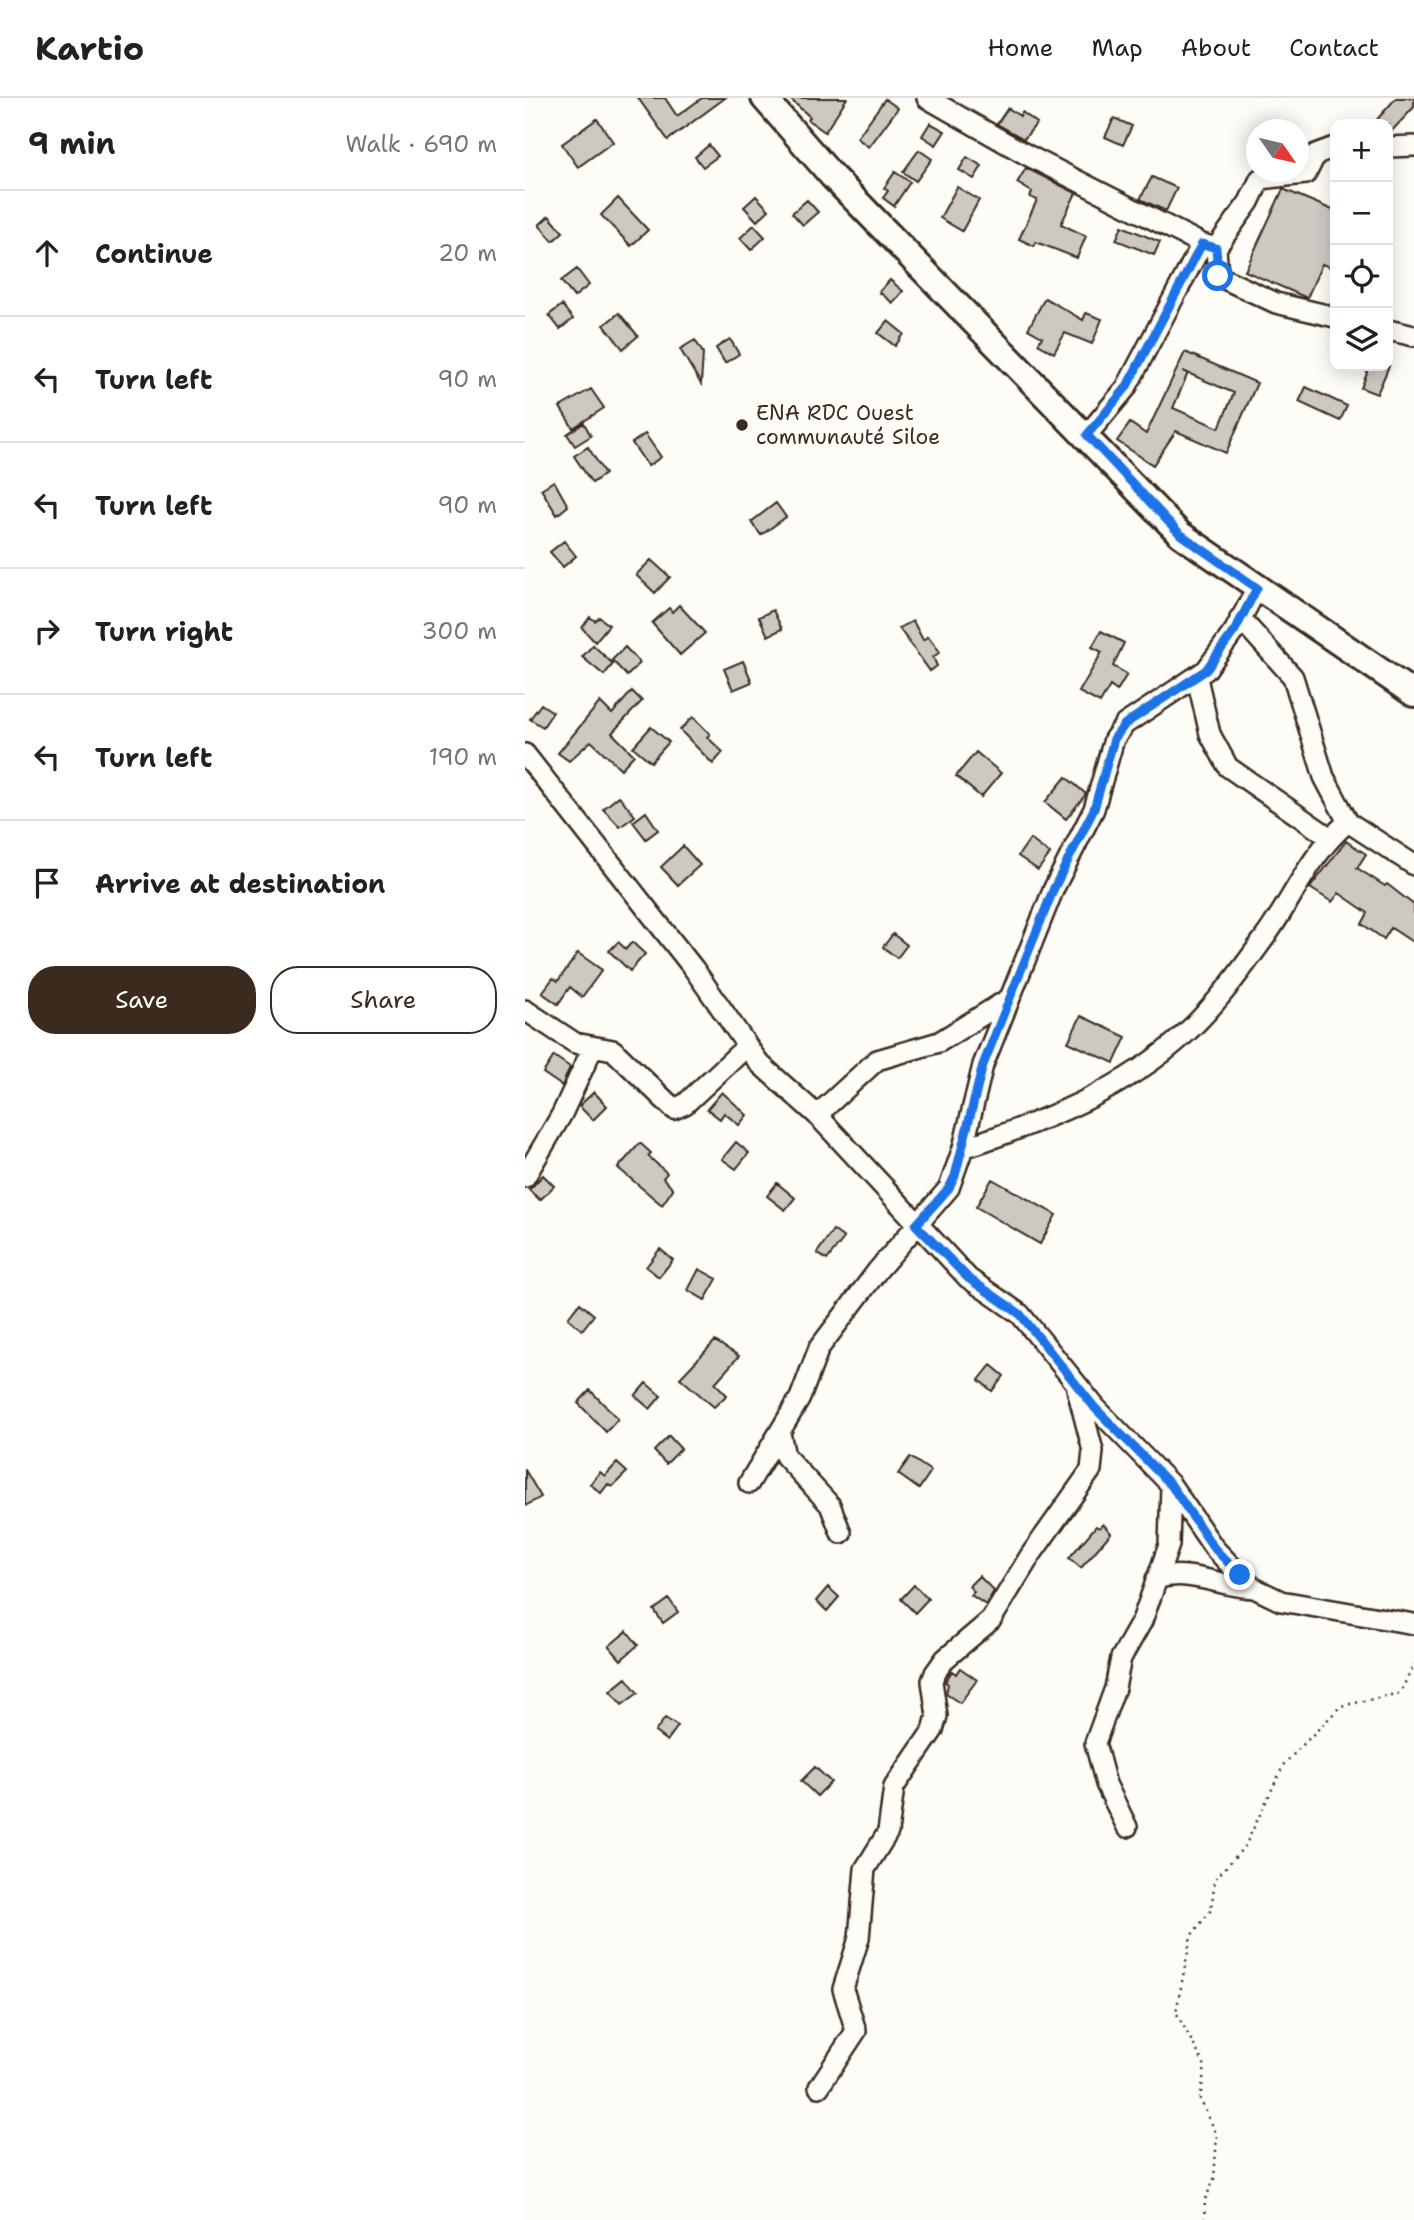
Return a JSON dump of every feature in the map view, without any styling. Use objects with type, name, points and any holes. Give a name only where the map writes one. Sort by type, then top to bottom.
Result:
[{"type":"main road","points":[[764,98],[904,251],[1087,435],[1180,534],[1414,694]]},
{"type":"street","points":[[927,98],[1027,155],[1209,246],[1218,276],[1276,303],[1330,316]]},
{"type":"street","points":[[1393,146],[1414,146]]},
{"type":"street","points":[[1087,435],[1126,388],[1209,246],[1249,202],[1260,179],[1306,174],[1316,154],[1330,149]]},
{"type":"street","points":[[1393,331],[1414,335]]},
{"type":"street","points":[[749,1483],[800,1398],[819,1349],[916,1225],[949,1188],[963,1148],[983,1065],[1054,888],[1094,809],[1114,739],[1125,724],[1198,678],[1235,630],[1257,588]]},
{"type":"street","points":[[1240,618],[1282,661],[1293,677],[1324,776],[1347,822],[1414,865]]},
{"type":"street","points":[[1198,678],[1210,734],[1228,767],[1329,837]]},
{"type":"street","points":[[525,754],[694,969],[746,1047],[773,1077],[817,1115],[916,1225],[968,1278],[1020,1314],[1076,1384],[1171,1485],[1214,1548],[1254,1588]]},
{"type":"street","points":[[963,1148],[1058,1113],[1115,1085],[1161,1054],[1189,1030],[1263,941],[1291,901],[1329,837],[1347,822]]},
{"type":"street","points":[[817,1115],[877,1060],[939,1042],[1010,998]]},
{"type":"street","points":[[525,1010],[575,1043],[613,1050],[674,1109],[685,1104],[746,1047]]},
{"type":"street","points":[[525,1177],[567,1105],[593,1047]]},
{"type":"street","points":[[819,2087],[856,2031],[843,1989],[859,1938],[865,1869],[888,1832],[894,1787],[933,1730],[937,1716],[932,1681],[935,1673],[945,1659],[991,1620],[1030,1556],[1091,1470],[1093,1451],[1076,1384]]},
{"type":"street","points":[[780,1433],[785,1456],[830,1505],[841,1533]]},
{"type":"street","points":[[1127,1827],[1106,1784],[1095,1743],[1115,1688],[1121,1658],[1142,1621],[1170,1537],[1171,1485]]},
{"type":"street","points":[[1156,1579],[1185,1574],[1224,1585],[1254,1588],[1305,1608],[1381,1616],[1414,1624]]},
{"type":"path","points":[[1204,2220],[1205,2200],[1214,2179],[1217,2135],[1200,2099],[1205,2066],[1176,2012],[1191,1936],[1211,1910],[1215,1879],[1245,1846],[1284,1764],[1341,1706],[1400,1693],[1414,1664]]},
{"type":"building","points":[[638,98],[665,98],[677,116],[702,98],[725,98],[668,140]]},
{"type":"building","points":[[789,98],[847,98],[825,132],[808,120],[810,117]]},
{"type":"building","points":[[1396,98],[1414,98],[1414,107],[1393,130],[1393,119],[1377,119]]},
{"type":"building","points":[[885,99],[898,108],[869,147],[857,138]]},
{"type":"building","points":[[1008,108],[1020,116],[1022,112],[1037,123],[1024,139],[997,124]]},
{"type":"building","points":[[1114,118],[1132,126],[1123,145],[1105,137]]},
{"type":"building","points":[[597,119],[613,142],[578,167],[562,144]]},
{"type":"building","points":[[930,123],[945,131],[936,145],[922,136]]},
{"type":"building","points":[[709,145],[718,156],[703,167],[695,157]]},
{"type":"building","points":[[919,150],[932,159],[916,181],[903,172]]},
{"type":"building","points":[[967,157],[982,166],[974,179],[959,170]]},
{"type":"building","points":[[1026,168],[1076,193],[1061,224],[1086,236],[1077,258],[1036,242],[1034,246],[1019,239],[1037,200],[1030,197],[1032,192],[1017,183]]},
{"type":"building","points":[[895,172],[910,182],[894,206],[883,198],[888,191],[884,188]]},
{"type":"building","points":[[1152,177],[1177,188],[1166,211],[1140,199]]},
{"type":"building","points":[[957,187],[979,200],[962,231],[940,218]]},
{"type":"building","points":[[1283,189],[1330,209],[1330,267],[1322,264],[1307,298],[1245,271]]},
{"type":"building","points":[[756,196],[769,210],[757,221],[744,207]]},
{"type":"building","points":[[618,198],[648,230],[631,246],[601,215]]},
{"type":"building","points":[[807,200],[818,212],[803,225],[792,213]]},
{"type":"building","points":[[549,216],[563,232],[553,241],[539,225]]},
{"type":"building","points":[[754,225],[765,237],[751,250],[740,238]]},
{"type":"building","points":[[1122,226],[1160,242],[1154,255],[1116,240]]},
{"type":"building","points":[[577,269],[589,285],[574,297],[561,281]]},
{"type":"building","points":[[890,280],[903,291],[893,303],[879,292]]},
{"type":"building","points":[[1045,298],[1083,320],[1086,313],[1102,319],[1092,344],[1065,333],[1054,353],[1038,344],[1042,337],[1028,329]]},
{"type":"building","points":[[562,305],[573,319],[560,329],[549,315]]},
{"type":"building","points":[[619,313],[638,336],[623,349],[604,325]]},
{"type":"building","points":[[888,321],[904,334],[895,346],[878,333]]},
{"type":"building","points":[[730,339],[739,354],[725,363],[716,348]]},
{"type":"building","points":[[695,340],[703,353],[701,384],[680,349]]},
{"type":"building","points":[[1185,352],[1257,383],[1226,453],[1176,431],[1153,465],[1117,441],[1130,423],[1146,434]],"holes":[[[1188,373],[1234,393],[1219,428],[1173,408]]]},
{"type":"building","points":[[1368,371],[1387,371],[1377,394],[1361,388]]},
{"type":"building","points":[[1306,387],[1347,406],[1340,421],[1299,402]]},
{"type":"building","points":[[591,389],[604,408],[573,428],[560,407]]},
{"type":"building","points":[[584,423],[591,436],[575,446],[567,434]]},
{"type":"building","points":[[645,434],[661,457],[648,466],[632,443]]},
{"type":"building","points":[[588,447],[605,474],[592,483],[574,456]]},
{"type":"building","points":[[554,481],[568,506],[557,515],[541,489]]},
{"type":"building","points":[[776,503],[786,517],[761,535],[751,522]]},
{"type":"building","points":[[564,541],[576,556],[563,567],[550,552]]},
{"type":"building","points":[[651,560],[670,577],[655,593],[636,575]]},
{"type":"building","points":[[679,605],[705,633],[680,655],[652,623],[669,608],[672,612]]},
{"type":"building","points":[[773,610],[782,629],[768,636],[759,617]]},
{"type":"building","points":[[590,617],[595,621],[599,617],[609,625],[595,642],[582,628]]},
{"type":"building","points":[[913,621],[923,640],[928,636],[940,652],[933,657],[937,666],[930,671],[899,628]]},
{"type":"building","points":[[1101,631],[1124,643],[1113,666],[1127,674],[1117,691],[1110,686],[1100,703],[1079,692],[1102,652],[1092,647]]},
{"type":"building","points":[[593,645],[613,664],[604,675],[582,657]]},
{"type":"building","points":[[625,647],[640,663],[627,676],[612,660]]},
{"type":"building","points":[[743,661],[752,682],[733,690],[724,669]]},
{"type":"building","points":[[632,691],[642,701],[612,733],[634,755],[621,769],[591,741],[569,761],[558,753],[600,702],[612,714]]},
{"type":"building","points":[[541,704],[553,712],[543,727],[530,719]]},
{"type":"building","points":[[693,717],[710,734],[707,737],[723,752],[713,764],[680,730]]},
{"type":"building","points":[[651,727],[669,742],[651,762],[633,747]]},
{"type":"building","points":[[976,752],[1001,773],[981,797],[956,776]]},
{"type":"building","points":[[1066,777],[1086,794],[1066,819],[1045,802]]},
{"type":"building","points":[[619,796],[635,816],[620,827],[603,809]]},
{"type":"building","points":[[646,812],[658,830],[646,839],[633,822]]},
{"type":"building","points":[[1030,839],[1050,854],[1038,870],[1018,856]]},
{"type":"building","points":[[1346,841],[1366,854],[1357,868],[1385,886],[1387,884],[1414,905],[1414,943],[1391,928],[1384,939],[1362,924],[1368,913],[1339,893],[1332,902],[1310,888]]},
{"type":"building","points":[[683,846],[700,865],[678,885],[661,867]]},
{"type":"building","points":[[893,934],[907,945],[897,958],[883,947]]},
{"type":"building","points":[[618,942],[626,949],[632,942],[645,954],[630,971],[609,951]]},
{"type":"building","points":[[578,953],[602,970],[582,997],[570,987],[558,1004],[542,993],[553,978],[558,981]]},
{"type":"building","points":[[1081,1016],[1126,1037],[1114,1063],[1068,1042]]},
{"type":"building","points":[[554,1056],[570,1067],[562,1086],[543,1073]]},
{"type":"building","points":[[594,1092],[607,1106],[593,1120],[579,1106]]},
{"type":"building","points":[[722,1092],[747,1115],[739,1125],[724,1113],[720,1119],[707,1109]]},
{"type":"building","points":[[736,1142],[749,1153],[736,1169],[722,1159]]},
{"type":"building","points":[[640,1143],[651,1153],[648,1156],[667,1173],[663,1178],[673,1189],[662,1205],[618,1168]]},
{"type":"building","points":[[543,1175],[554,1186],[540,1200],[529,1190]]},
{"type":"building","points":[[992,1179],[1056,1215],[1040,1244],[976,1207]]},
{"type":"building","points":[[777,1183],[795,1198],[785,1210],[767,1196]]},
{"type":"building","points":[[833,1230],[844,1238],[827,1260],[817,1253]]},
{"type":"building","points":[[660,1249],[673,1260],[659,1277],[646,1267]]},
{"type":"building","points":[[699,1269],[717,1279],[705,1300],[688,1290]]},
{"type":"building","points":[[580,1303],[594,1315],[582,1330],[568,1318]]},
{"type":"building","points":[[715,1341],[739,1356],[715,1383],[727,1395],[714,1407],[680,1378]]},
{"type":"building","points":[[991,1365],[1004,1376],[992,1391],[979,1380]]},
{"type":"building","points":[[646,1383],[661,1396],[650,1409],[635,1396]]},
{"type":"building","points":[[590,1390],[618,1419],[606,1432],[578,1403]]},
{"type":"building","points":[[669,1436],[681,1449],[666,1464],[654,1451]]},
{"type":"building","points":[[910,1457],[931,1471],[919,1489],[898,1474]]},
{"type":"building","points":[[617,1463],[627,1472],[612,1487],[608,1484],[601,1493],[590,1484],[600,1472],[605,1476]]},
{"type":"building","points":[[525,1470],[541,1497],[525,1506]]},
{"type":"building","points":[[1103,1524],[1111,1533],[1081,1568],[1069,1558],[1096,1526],[1099,1528]]},
{"type":"building","points":[[979,1576],[994,1591],[986,1605],[971,1595],[974,1592],[969,1586]]},
{"type":"building","points":[[914,1585],[928,1599],[915,1613],[901,1599]]},
{"type":"building","points":[[828,1587],[839,1597],[827,1611],[816,1601]]},
{"type":"building","points":[[669,1599],[678,1612],[663,1623],[654,1610]]},
{"type":"building","points":[[627,1631],[638,1645],[621,1660],[609,1646]]},
{"type":"building","points":[[960,1668],[977,1680],[960,1703],[946,1694],[948,1684],[945,1682],[952,1671],[956,1674]]},
{"type":"building","points":[[626,1678],[638,1693],[622,1705],[610,1691]]},
{"type":"building","points":[[665,1718],[678,1726],[667,1741],[655,1732]]},
{"type":"building","points":[[815,1767],[831,1782],[817,1796],[801,1781]]},
{"type":"place","name":"ENA RDC Ouest communauté Siloe","points":[[742,425]]},
{"type":"route","points":[[1218,276],[1216,248],[1202,244],[1126,388],[1087,435],[1180,534],[1257,588],[1235,630],[1206,670],[1198,678],[1125,724],[1114,739],[1094,809],[1054,888],[983,1065],[955,1176],[949,1188],[916,1225],[968,1278],[1010,1304],[1020,1314],[1095,1408],[1171,1485],[1214,1548],[1240,1575]]}]
